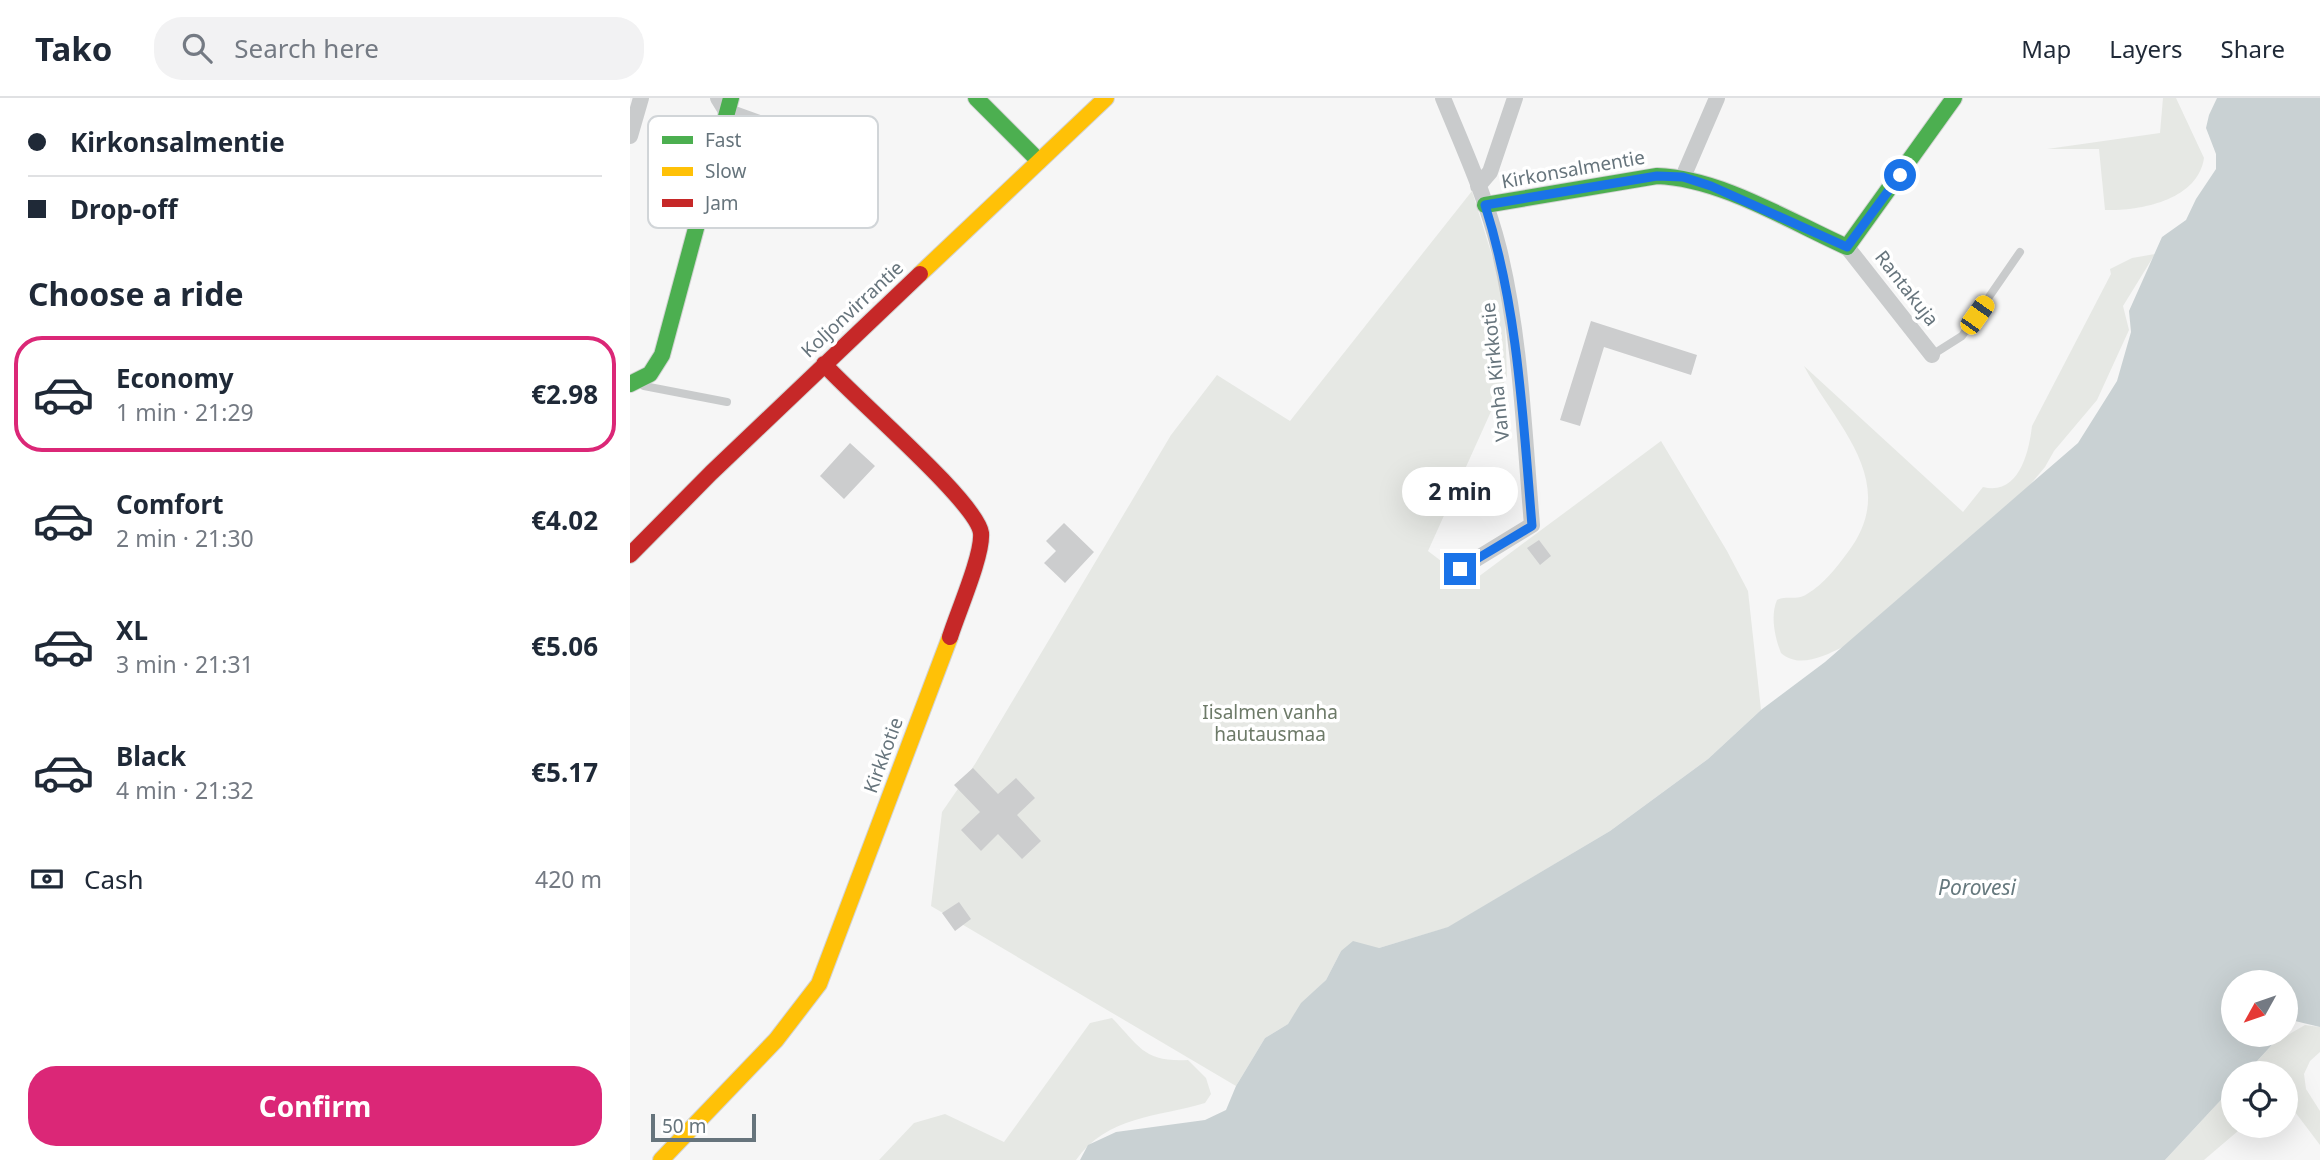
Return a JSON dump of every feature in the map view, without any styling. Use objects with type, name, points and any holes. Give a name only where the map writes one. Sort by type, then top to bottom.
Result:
[{"type":"street","points":[[630,136],[641,98]]},
{"type":"street","points":[[976,98],[1039,161]]},
{"type":"street","name":"Koljonvirrantie","points":[[630,555],[824,364],[1106,98]]},
{"type":"street","name":"Vanha Kirkkotie","points":[[1443,98],[1485,205],[1498,247],[1510,302],[1532,526],[1460,569]]},
{"type":"street","points":[[1478,186],[1490,172],[1515,98]]},
{"type":"street","points":[[1683,177],[1717,98]]},
{"type":"street","points":[[1847,247],[1954,98]]},
{"type":"street","points":[[725,102],[755,116]]},
{"type":"street","name":"Kirkonsalmentie","points":[[1485,205],[1657,176],[1683,177],[1711,186],[1847,247]]},
{"type":"street","points":[[632,384],[646,379],[654,371],[662,355],[694,228]]},
{"type":"street","name":"Rantakuja","points":[[1847,247],[1932,355]]},
{"type":"street","name":"Kirkkotie","points":[[661,1160],[776,1040],[820,984],[937,674],[978,553],[981,532],[960,497],[842,385],[824,364]]},
{"type":"lane","points":[[1932,355],[1962,336],[2020,252]]},
{"type":"lane","points":[[632,384],[727,402]]},
{"type":"green space","points":[[2163,98],[2176,98],[2204,158],[2200,172],[2191,184],[2166,200],[2135,208],[2105,210],[2099,149],[2047,149],[2160,133]]},
{"type":"green space","name":"Iisalmen vanha hautausmaa","points":[[1472,191],[1504,294],[1507,376],[1428,551],[1470,583],[1661,441],[1748,591],[1761,710],[1708,759],[1610,831],[1449,927],[1379,948],[1341,951],[1326,980],[1302,1003],[1288,1024],[1265,1038],[1236,1086],[931,906],[942,812],[975,764],[1171,435],[1217,375],[1290,421]]},
{"type":"green space","points":[[2155,254],[2123,306],[2129,330],[2097,400],[2029,486],[1843,647],[1804,661],[1788,658],[1781,653],[1774,627],[1777,600],[1803,596],[1829,575],[1848,552],[1863,526],[1868,502],[1866,478],[1858,455],[1804,366],[1963,512],[1983,487],[2005,485],[2014,479],[2020,470],[2032,426],[2111,274],[2110,269],[2132,258]]},
{"type":"green space","points":[[1112,1018],[1137,1045],[1152,1056],[1188,1060],[1206,1078],[1211,1094],[1205,1103],[1118,1126],[1089,1145],[1076,1160],[879,1160],[914,1123],[945,1114],[1004,1142],[1090,1023]]},
{"type":"green space","points":[[2305,1025],[2320,1027],[2320,1052],[2310,1061],[2304,1074],[2306,1089],[2320,1111],[2320,1145],[2298,1116],[2298,1061],[2257,1061],[2270,1047],[2298,1047],[2298,1029]]},
{"type":"green space","points":[[2221,1100],[2221,1138],[2230,1138],[2204,1160],[2165,1160]]},
{"type":"water","name":"Porovesi","points":[[2217,98],[2320,98],[2320,1027],[2298,1022],[2298,970],[2221,970],[2221,1047],[2270,1047],[2257,1061],[2221,1061],[2221,1100],[2165,1160],[1080,1160],[1088,1145],[1116,1132],[1205,1120],[1226,1110],[1236,1086],[1265,1038],[1288,1024],[1301,1003],[1326,980],[1341,951],[1353,941],[1379,948],[1448,927],[1610,831],[1708,759],[1761,710],[1825,662],[2078,443],[2117,381],[2131,332],[2129,311],[2162,237],[2186,220],[2216,169],[2216,154],[2206,128]]},
{"type":"building","points":[[1591,321],[1697,355],[1691,375],[1604,347],[1580,426],[1560,420]]},
{"type":"building","points":[[850,443],[875,466],[844,499],[820,476]]},
{"type":"building","points":[[1064,523],[1094,552],[1065,583],[1044,563],[1056,551],[1046,541]]},
{"type":"building","points":[[1539,540],[1551,556],[1540,565],[1527,548]]},
{"type":"building","points":[[973,768],[998,794],[1016,778],[1035,798],[1017,815],[1041,841],[1022,859],[998,834],[981,851],[961,830],[980,812],[954,785]]},
{"type":"building","points":[[959,902],[971,919],[955,931],[942,913]]},
{"type":"traffic: fast","points":[[726,116],[731,98]]},
{"type":"traffic: fast","points":[[976,98],[1039,161]]},
{"type":"traffic: fast","points":[[1485,205],[1657,176],[1705,184],[1730,192],[1847,247],[1954,98]]},
{"type":"traffic: fast","points":[[630,384],[650,374],[662,355],[696,228]]},
{"type":"traffic: slow","points":[[920,274],[1106,98]]},
{"type":"traffic: slow","points":[[661,1160],[776,1040],[819,984],[950,637]]},
{"type":"traffic: jam","points":[[630,555],[711,473],[920,274]]},
{"type":"traffic: jam","points":[[824,364],[937,474],[974,518],[981,533],[974,570],[950,637]]},
{"type":"route","points":[[1460,569],[1532,526],[1518,360],[1510,302],[1498,247],[1485,205],[1657,176],[1683,177],[1711,186],[1847,247],[1900,175]]}]
